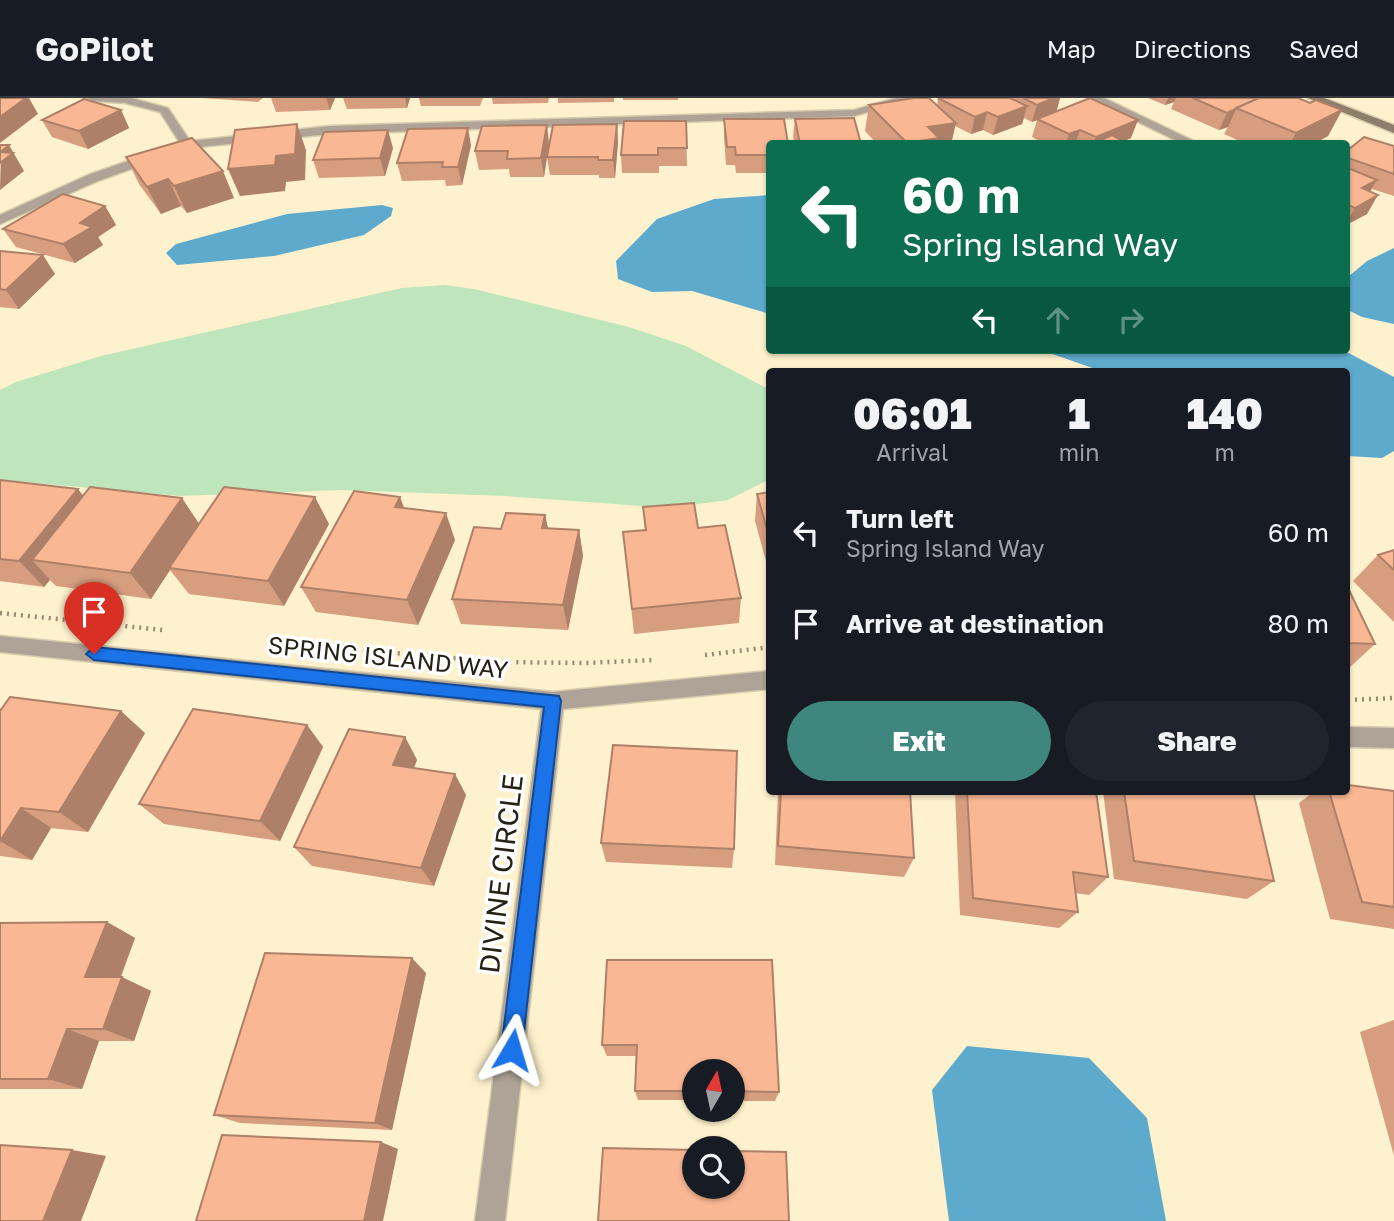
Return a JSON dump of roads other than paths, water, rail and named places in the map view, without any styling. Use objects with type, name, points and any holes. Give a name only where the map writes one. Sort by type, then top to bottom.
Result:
[{"type":"street","points":[[93,98],[125,100],[164,110],[187,145]]},
{"type":"street","points":[[0,220],[93,178],[187,145],[330,130],[855,113],[909,98]]},
{"type":"street","points":[[1095,98],[1185,140]]},
{"type":"street","points":[[1314,98],[1394,129]]},
{"type":"street","points":[[0,665],[7,645]]},
{"type":"street","name":"SPRING ISLAND WAY","points":[[7,645],[553,701],[766,680]]},
{"type":"street","name":"DIVINE CIRCLE","points":[[490,1221],[553,701]]},
{"type":"street","points":[[1350,737],[1394,738]]},
{"type":"water","points":[[766,195],[766,313],[692,291],[652,292],[618,279],[616,261],[657,219],[714,199]]},
{"type":"water","points":[[382,205],[393,208],[391,216],[364,235],[274,256],[177,265],[166,253],[176,244],[287,214]]},
{"type":"water","points":[[1394,248],[1394,324],[1362,317],[1350,311],[1350,275],[1367,261]]},
{"type":"water","points":[[1052,354],[1350,354],[1394,377],[1394,451],[1382,458],[1350,456],[1350,368],[1092,368]]},
{"type":"water","points":[[967,1046],[1089,1058],[1147,1118],[1166,1221],[949,1221],[932,1090]]}]
